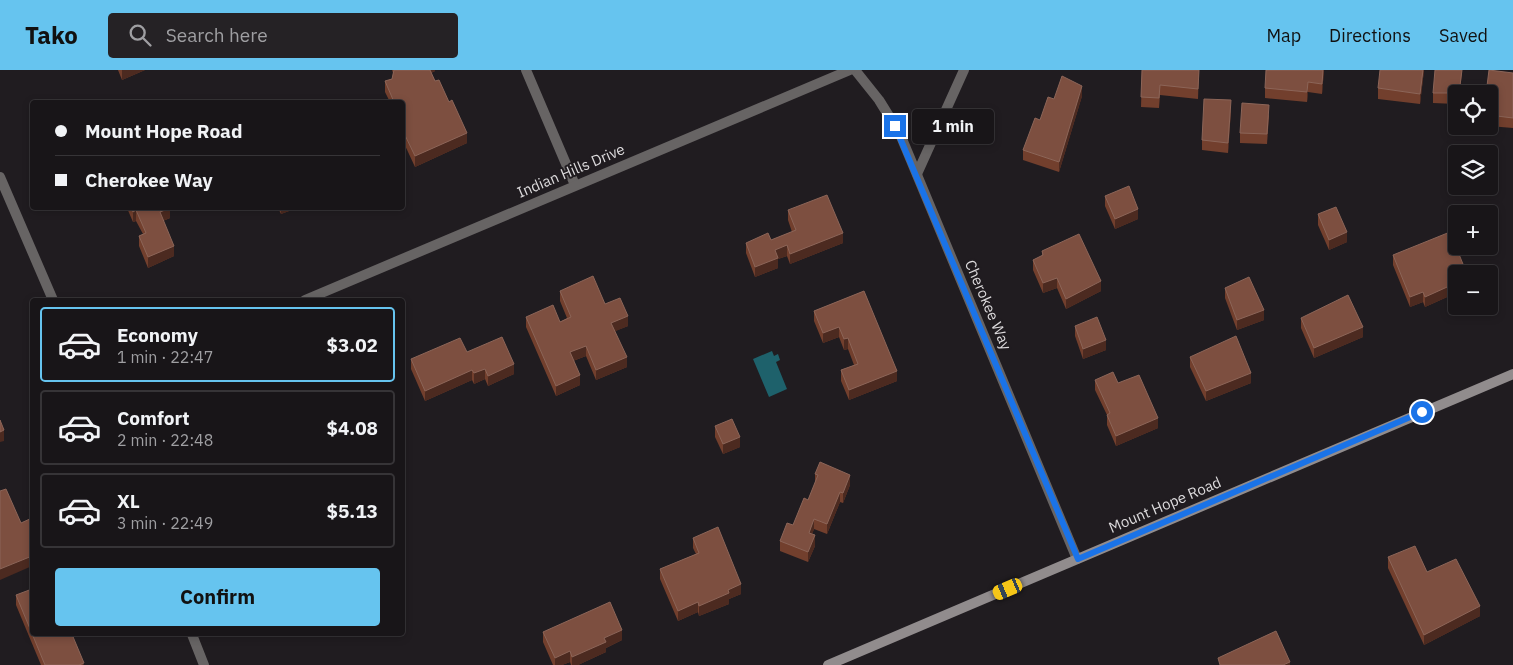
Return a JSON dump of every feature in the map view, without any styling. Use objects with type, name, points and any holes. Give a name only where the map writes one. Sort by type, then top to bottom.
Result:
[{"type":"street","points":[[526,70],[575,185]]},
{"type":"street","name":"Indian Hills Drive","points":[[310,298],[850,70]]},
{"type":"street","name":"Cherokee Way","points":[[855,70],[890,117],[917,174],[1078,559]]},
{"type":"street","points":[[917,174],[964,70]]},
{"type":"street","points":[[0,177],[52,298]]},
{"type":"street","name":"Mount Hope Road","points":[[828,665],[1513,374]]},
{"type":"street","points":[[193,636],[204,665]]},
{"type":"water","points":[[772,351],[774,356],[778,354],[780,360],[776,362],[787,389],[769,397],[753,359]]},
{"type":"building","points":[[394,70],[430,70],[435,81],[439,80],[449,102],[452,100],[467,133],[415,156],[405,135],[405,100],[393,100],[385,81],[392,79]]},
{"type":"building","points":[[1142,70],[1199,70],[1198,89],[1160,85],[1159,98],[1141,97]]},
{"type":"building","points":[[1266,70],[1323,70],[1322,84],[1308,82],[1307,92],[1265,88]]},
{"type":"building","points":[[1380,70],[1423,70],[1420,94],[1378,88]]},
{"type":"building","points":[[1435,70],[1462,70],[1460,85],[1448,85],[1448,93],[1433,93]]},
{"type":"building","points":[[1489,70],[1513,73],[1513,118],[1498,116],[1498,85],[1487,85]]},
{"type":"building","points":[[1062,76],[1082,86],[1059,162],[1023,150],[1035,118],[1040,120],[1048,97],[1054,99]]},
{"type":"building","points":[[1204,99],[1231,100],[1228,143],[1202,140]]},
{"type":"building","points":[[1242,103],[1269,105],[1267,134],[1240,133]]},
{"type":"building","points":[[1129,186],[1138,209],[1115,219],[1105,196]]},
{"type":"building","points":[[827,195],[843,233],[790,254],[787,245],[775,250],[778,258],[755,267],[746,243],[768,233],[771,240],[796,230],[788,210]]},
{"type":"building","points":[[1336,207],[1347,232],[1329,240],[1318,214]]},
{"type":"building","points":[[136,210],[165,210],[160,212],[174,246],[148,257],[139,236],[146,233]]},
{"type":"building","points":[[1448,233],[1448,255],[1459,255],[1463,265],[1448,265],[1448,287],[1425,297],[1423,292],[1410,297],[1393,255]]},
{"type":"building","points":[[1079,234],[1101,281],[1066,299],[1057,278],[1043,283],[1033,260],[1043,255],[1042,251]]},
{"type":"building","points":[[593,276],[605,304],[620,298],[628,316],[611,323],[627,357],[596,370],[586,346],[570,352],[580,375],[556,386],[526,317],[553,305],[560,322],[571,317],[560,291]]},
{"type":"building","points":[[1249,277],[1264,310],[1237,320],[1225,288]]},
{"type":"building","points":[[864,291],[897,371],[849,390],[841,370],[858,364],[848,338],[844,339],[839,327],[823,333],[814,311]]},
{"type":"building","points":[[1348,295],[1363,327],[1314,348],[1301,318]]},
{"type":"building","points":[[1097,317],[1106,340],[1083,349],[1075,326]]},
{"type":"building","points":[[1236,336],[1251,373],[1206,391],[1190,357]]},
{"type":"building","points":[[502,337],[514,364],[488,376],[485,369],[474,373],[472,370],[425,391],[411,359],[460,338],[467,352]]},
{"type":"building","points":[[1113,372],[1118,383],[1139,375],[1158,418],[1116,436],[1107,415],[1110,413],[1095,380]]},
{"type":"building","points":[[732,419],[740,437],[723,444],[715,426]]},
{"type":"building","points":[[0,420],[4,430],[0,432]]},
{"type":"building","points":[[820,462],[850,475],[843,493],[840,492],[827,524],[814,519],[809,533],[815,535],[808,552],[780,541],[787,523],[793,525],[804,498],[808,500],[818,475],[815,474]]},
{"type":"building","points":[[6,489],[21,523],[30,519],[30,557],[0,569],[0,491]]},
{"type":"building","points":[[718,527],[741,584],[728,590],[729,593],[699,606],[698,602],[678,611],[660,569],[699,553],[693,538]]},
{"type":"building","points":[[1415,546],[1427,572],[1456,559],[1480,606],[1424,635],[1388,557]]},
{"type":"building","points":[[30,590],[30,629],[16,595]]},
{"type":"building","points":[[610,602],[622,630],[604,638],[606,642],[572,657],[570,651],[555,658],[543,632]]},
{"type":"building","points":[[1276,631],[1290,662],[1283,665],[1220,665],[1218,658]]},
{"type":"building","points":[[33,636],[73,636],[84,663],[79,665],[45,665]]},
{"type":"route","points":[[895,126],[912,161],[1078,559],[1422,412]]}]
